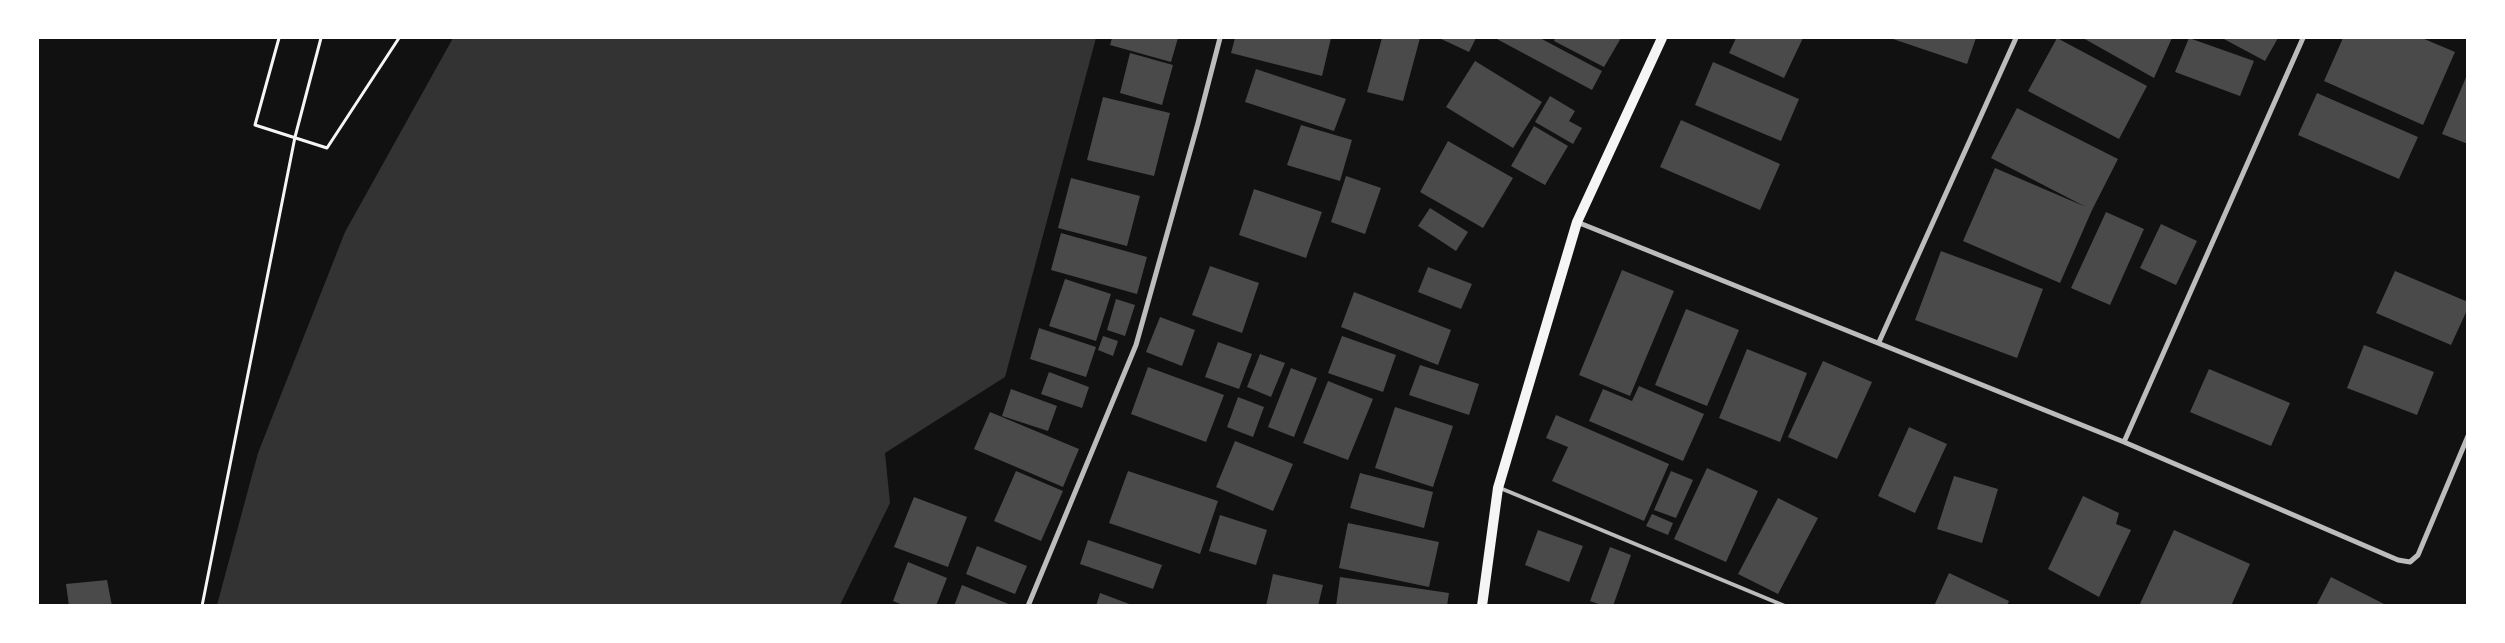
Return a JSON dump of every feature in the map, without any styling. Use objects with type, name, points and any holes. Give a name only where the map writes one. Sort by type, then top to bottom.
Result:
[{"type":"main road","points":[[1482,606],[1498,488],[1577,222],[1662,38]]},
{"type":"street","points":[[1028,606],[1136,345],[1220,38]]},
{"type":"street","points":[[1879,342],[2016,38]]},
{"type":"street","points":[[2124,442],[2303,38]]},
{"type":"street","points":[[1577,222],[2124,442],[2398,560],[2410,562],[2418,555],[2468,436]]},
{"type":"lane","points":[[1498,488],[1785,606]]},
{"type":"path","points":[[278,38],[255,125],[327,148],[399,38]]},
{"type":"path","points":[[202,606],[295,138],[322,38]]},
{"type":"shaded area","points":[[453,38],[1096,38],[1005,377],[885,453],[890,503],[840,605],[217,605],[258,453],[345,232]]},
{"type":"building","points":[[1112,38],[1178,38],[1171,62],[1110,45]]},
{"type":"building","points":[[1235,38],[1331,38],[1322,76],[1231,53]]},
{"type":"building","points":[[1382,38],[1420,38],[1403,101],[1367,92]]},
{"type":"building","points":[[1439,38],[1476,38],[1469,52]]},
{"type":"building","points":[[1495,38],[1540,38],[1602,71],[1592,90]]},
{"type":"building","points":[[1555,38],[1621,38],[1604,67],[1554,41]]},
{"type":"building","points":[[1736,38],[1803,38],[1784,78],[1729,53]]},
{"type":"building","points":[[1890,38],[1976,38],[1967,64]]},
{"type":"building","points":[[2057,38],[2147,86],[2119,139],[2028,91]]},
{"type":"building","points":[[2083,38],[2172,38],[2154,78]]},
{"type":"building","points":[[2189,38],[2254,61],[2240,96],[2175,72]]},
{"type":"building","points":[[2222,38],[2278,38],[2265,61]]},
{"type":"building","points":[[2343,38],[2422,38],[2455,52],[2423,125],[2324,81]]},
{"type":"building","points":[[1130,53],[1173,65],[1162,105],[1120,93]]},
{"type":"building","points":[[1475,61],[1542,102],[1513,148],[1446,107]]},
{"type":"building","points":[[1713,62],[1799,99],[1781,141],[1695,105]]},
{"type":"building","points":[[1256,69],[1346,99],[1334,131],[1245,102]]},
{"type":"building","points":[[2468,75],[2468,144],[2442,134]]},
{"type":"building","points":[[2317,93],[2418,137],[2399,179],[2298,135]]},
{"type":"building","points":[[1550,96],[1575,111],[1569,121],[1582,128],[1573,144],[1535,122]]},
{"type":"building","points":[[1103,97],[1170,113],[1154,176],[1087,160]]},
{"type":"building","points":[[2017,108],[2118,159],[2092,210],[2060,283],[1963,241],[1995,168],[2086,207],[1991,158]]},
{"type":"building","points":[[1681,120],[1780,164],[1760,210],[1660,167]]},
{"type":"building","points":[[1301,125],[1352,140],[1340,181],[1287,165]]},
{"type":"building","points":[[1534,126],[1568,146],[1545,185],[1511,166]]},
{"type":"building","points":[[1448,141],[1513,178],[1483,228],[1420,192]]},
{"type":"building","points":[[1346,176],[1381,188],[1365,234],[1331,222]]},
{"type":"building","points":[[1071,178],[1140,196],[1127,246],[1058,228]]},
{"type":"building","points":[[1254,189],[1322,212],[1306,258],[1239,235]]},
{"type":"building","points":[[1430,208],[1468,232],[1456,251],[1418,226]]},
{"type":"building","points":[[2106,212],[2144,229],[2110,305],[2071,288]]},
{"type":"building","points":[[2161,224],[2197,241],[2176,285],[2140,268]]},
{"type":"building","points":[[1061,233],[1147,257],[1137,294],[1051,270]]},
{"type":"building","points":[[1941,251],[2043,289],[2017,358],[1915,320]]},
{"type":"building","points":[[1210,266],[1259,283],[1242,333],[1192,315]]},
{"type":"building","points":[[1428,267],[1472,284],[1461,309],[1418,292]]},
{"type":"building","points":[[1622,270],[1674,291],[1630,396],[1579,375]]},
{"type":"building","points":[[2395,271],[2468,302],[2468,308],[2451,345],[2376,313]]},
{"type":"building","points":[[1065,279],[1111,294],[1096,341],[1049,326]]},
{"type":"building","points":[[1354,292],[1451,330],[1438,365],[1341,327]]},
{"type":"building","points":[[1116,299],[1135,305],[1125,336],[1107,330]]},
{"type":"building","points":[[1686,309],[1739,330],[1707,406],[1655,385]]},
{"type":"building","points":[[1160,317],[1195,330],[1182,366],[1146,352]]},
{"type":"building","points":[[1039,328],[1096,347],[1086,377],[1030,359]]},
{"type":"building","points":[[1103,336],[1118,341],[1113,356],[1098,350]]},
{"type":"building","points":[[1342,336],[1396,355],[1383,392],[1328,373]]},
{"type":"building","points":[[1218,342],[1252,354],[1239,389],[1205,377]]},
{"type":"building","points":[[2364,345],[2434,372],[2417,415],[2347,388]]},
{"type":"building","points":[[1747,349],[1807,373],[1780,442],[1719,418]]},
{"type":"building","points":[[1260,354],[1285,363],[1271,397],[1247,387]]},
{"type":"building","points":[[1823,361],[1872,382],[1837,459],[1788,437]]},
{"type":"building","points":[[1420,365],[1479,384],[1469,415],[1409,395]]},
{"type":"building","points":[[1148,367],[1224,395],[1206,442],[1131,414]]},
{"type":"building","points":[[1291,368],[1317,378],[1294,437],[1268,427]]},
{"type":"building","points":[[2209,369],[2290,403],[2271,446],[2190,412]]},
{"type":"building","points":[[1049,372],[1089,387],[1082,408],[1041,394]]},
{"type":"building","points":[[1328,381],[1373,399],[1348,460],[1303,443]]},
{"type":"building","points":[[1639,386],[1704,414],[1683,461],[1589,421],[1603,389],[1632,401]]},
{"type":"building","points":[[1011,389],[1057,406],[1048,431],[1002,416]]},
{"type":"building","points":[[1238,397],[1264,407],[1253,437],[1227,427]]},
{"type":"building","points":[[1395,407],[1453,426],[1433,487],[1375,468]]},
{"type":"building","points":[[990,412],[1079,449],[1063,487],[974,449]]},
{"type":"building","points":[[1556,415],[1669,464],[1644,521],[1552,481],[1568,447],[1546,438]]},
{"type":"building","points":[[1909,427],[1947,444],[1915,513],[1878,496]]},
{"type":"building","points":[[1235,441],[1293,464],[1273,511],[1216,487]]},
{"type":"building","points":[[1707,468],[1758,491],[1726,562],[1674,539]]},
{"type":"building","points":[[1016,471],[1063,491],[1041,541],[994,521]]},
{"type":"building","points":[[1128,471],[1218,501],[1200,554],[1109,523]]},
{"type":"building","points":[[1671,471],[1693,480],[1676,518],[1654,510]]},
{"type":"building","points":[[1360,473],[1433,492],[1424,528],[1350,508]]},
{"type":"building","points":[[1954,476],[1998,489],[1982,543],[1937,529]]},
{"type":"building","points":[[2083,496],[2119,513],[2116,524],[2131,530],[2099,597],[2048,569]]},
{"type":"building","points":[[914,497],[967,517],[948,567],[894,547]]},
{"type":"building","points":[[1778,498],[1818,518],[1778,594],[1738,574]]},
{"type":"building","points":[[1652,514],[1673,523],[1668,535],[1646,526]]},
{"type":"building","points":[[1220,515],[1267,530],[1256,565],[1209,551]]},
{"type":"building","points":[[1348,523],[1439,542],[1429,587],[1339,568]]},
{"type":"building","points":[[1538,530],[1583,546],[1569,582],[1525,565]]},
{"type":"building","points":[[2174,530],[2250,564],[2231,606],[2139,606]]},
{"type":"building","points":[[1088,540],[1162,565],[1153,589],[1080,564]]},
{"type":"building","points":[[977,546],[1027,566],[1015,594],[966,574]]},
{"type":"building","points":[[1610,547],[1631,555],[1613,606],[1604,606],[1590,601]]},
{"type":"building","points":[[908,562],[947,578],[936,606],[905,606],[893,601]]},
{"type":"building","points":[[1949,573],[2009,601],[2007,606],[1934,606]]},
{"type":"building","points":[[1273,574],[1323,585],[1318,606],[1266,606]]},
{"type":"building","points":[[1340,577],[1449,593],[1447,606],[1336,606]]},
{"type":"building","points":[[2331,577],[2388,606],[2316,606]]},
{"type":"building","points":[[107,580],[112,606],[69,606],[66,584]]},
{"type":"building","points":[[962,585],[1011,605],[1011,606],[954,606]]},
{"type":"building","points":[[1100,593],[1132,605],[1132,606],[1096,606]]}]
